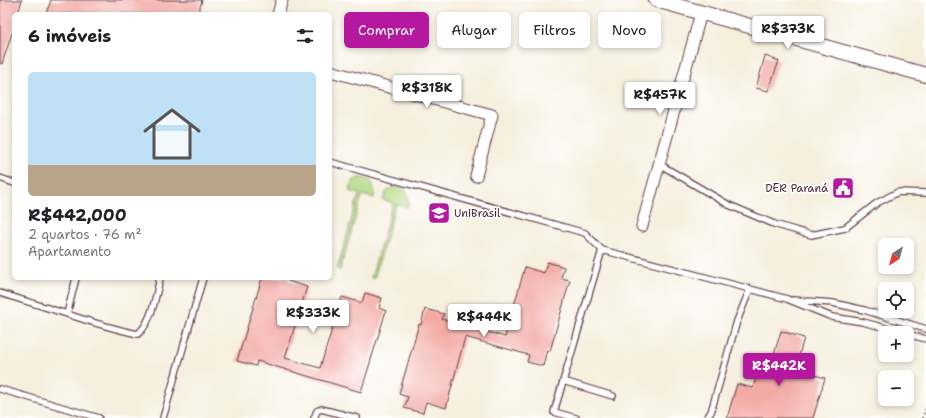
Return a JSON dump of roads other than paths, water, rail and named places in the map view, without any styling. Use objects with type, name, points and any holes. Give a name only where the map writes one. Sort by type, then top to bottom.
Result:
[{"type":"street","points":[[279,12],[282,0]]},
{"type":"street","points":[[656,0],[926,75]]},
{"type":"street","points":[[642,226],[701,13]]},
{"type":"street","points":[[332,72],[492,115],[476,176]]},
{"type":"lane","points":[[332,163],[585,232],[602,250],[750,288],[787,299],[832,317],[879,326]]},
{"type":"lane","points":[[659,164],[729,205],[774,224],[811,235],[845,228],[877,204],[898,192],[926,193]]},
{"type":"lane","points":[[0,178],[12,182]]},
{"type":"lane","points":[[576,418],[554,412],[602,250]]},
{"type":"lane","points":[[67,314],[76,280]]},
{"type":"lane","points":[[0,293],[115,329],[138,334],[144,329],[148,321],[159,280]]},
{"type":"lane","points":[[162,418],[202,280]]},
{"type":"lane","points":[[707,418],[711,412],[737,321],[750,288]]},
{"type":"lane","points":[[787,299],[833,303],[864,310],[926,329]]},
{"type":"lane","points":[[914,335],[926,339]]},
{"type":"lane","points":[[563,381],[612,396]]},
{"type":"lane","points":[[0,389],[99,418]]},
{"type":"lane","points":[[314,418],[317,411],[321,409],[357,418]]},
{"type":"place","name":"DER Paraná","points":[[843,188]]},
{"type":"place","name":"UniBrasil","points":[[439,213]]}]
